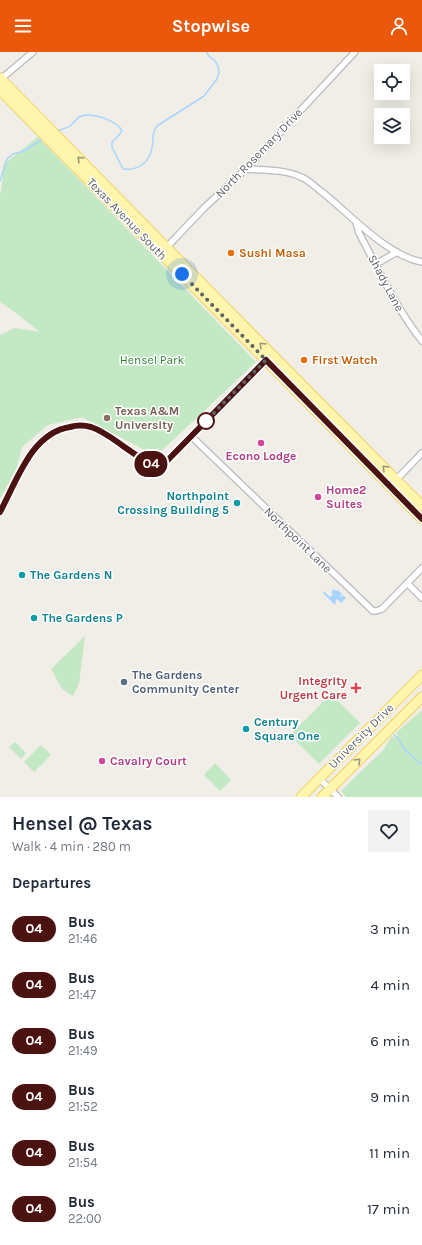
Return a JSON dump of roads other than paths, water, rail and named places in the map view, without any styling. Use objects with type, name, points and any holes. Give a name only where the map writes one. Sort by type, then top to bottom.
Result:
[{"type":"main road","name":"Texas Avenue South","points":[[0,78],[50,128],[266,360],[422,519]]},
{"type":"main road","points":[[1,93],[6,92],[10,94],[39,124],[50,128]]},
{"type":"main road","name":"Texas Avenue South","points":[[1,93],[310,392],[422,506]]},
{"type":"main road","points":[[266,360],[273,362],[303,392],[310,392]]},
{"type":"main road","name":"University Drive","points":[[300,797],[422,675]]},
{"type":"main road","name":"University Drive","points":[[322,797],[422,697]]},
{"type":"street","points":[[0,78],[33,52]]},
{"type":"street","name":"North Rosemary Drive","points":[[164,250],[204,208],[246,169],[355,52]]},
{"type":"street","points":[[246,169],[278,171],[303,178],[356,222],[397,252],[422,262]]},
{"type":"street","name":"Shady Lane","points":[[356,222],[359,233],[405,319],[422,341]]},
{"type":"street","points":[[376,264],[397,252]]},
{"type":"street","points":[[0,512],[36,448],[49,435],[58,430],[81,425],[90,427],[98,430],[158,470],[266,360]]},
{"type":"street","name":"Northpoint Lane","points":[[191,436],[370,609],[376,612],[379,610],[407,583]]},
{"type":"street","points":[[396,480],[422,454]]},
{"type":"street","points":[[422,568],[407,583],[422,598]]},
{"type":"street","points":[[319,778],[338,797]]},
{"type":"water","points":[[334,589],[336,591],[338,590],[342,594],[340,596],[341,597],[343,595],[346,598],[341,603],[337,599],[335,605],[323,593],[324,591],[330,597],[333,594],[331,592]]},
{"type":"waterway","points":[[58,131],[70,126],[79,117],[84,115],[96,116],[109,120],[115,123],[122,131],[112,142],[112,147],[123,169],[133,169],[142,165],[146,162],[151,153],[154,131],[157,126],[204,96],[217,79],[219,72],[218,66],[207,52]]},
{"type":"waterway","points":[[0,181],[7,159],[13,154],[24,151],[41,140]]},
{"type":"waterway","points":[[394,735],[398,738],[404,749],[422,765]]},
{"type":"place","name":"Sushi Masa","points":[[231,253]]},
{"type":"place","name":"First Watch","points":[[304,360]]},
{"type":"place","name":"Texas A&M University","points":[[107,418]]},
{"type":"place","name":"Econo Lodge","points":[[261,443]]},
{"type":"place","name":"Home2 Suites","points":[[318,497]]},
{"type":"place","name":"Northpoint Crossing Building 5","points":[[237,503]]},
{"type":"place","name":"The Gardens N","points":[[22,575]]},
{"type":"place","name":"The Gardens P","points":[[34,618]]},
{"type":"place","name":"The Gardens Community Center","points":[[124,682]]},
{"type":"place","name":"Integrity Urgent Care","points":[[356,688]]},
{"type":"place","name":"Century Square One","points":[[246,729]]},
{"type":"place","name":"Cavalry Court","points":[[102,761]]},
{"type":"park label","name":"Hensel Park","points":[[152,360]]}]
